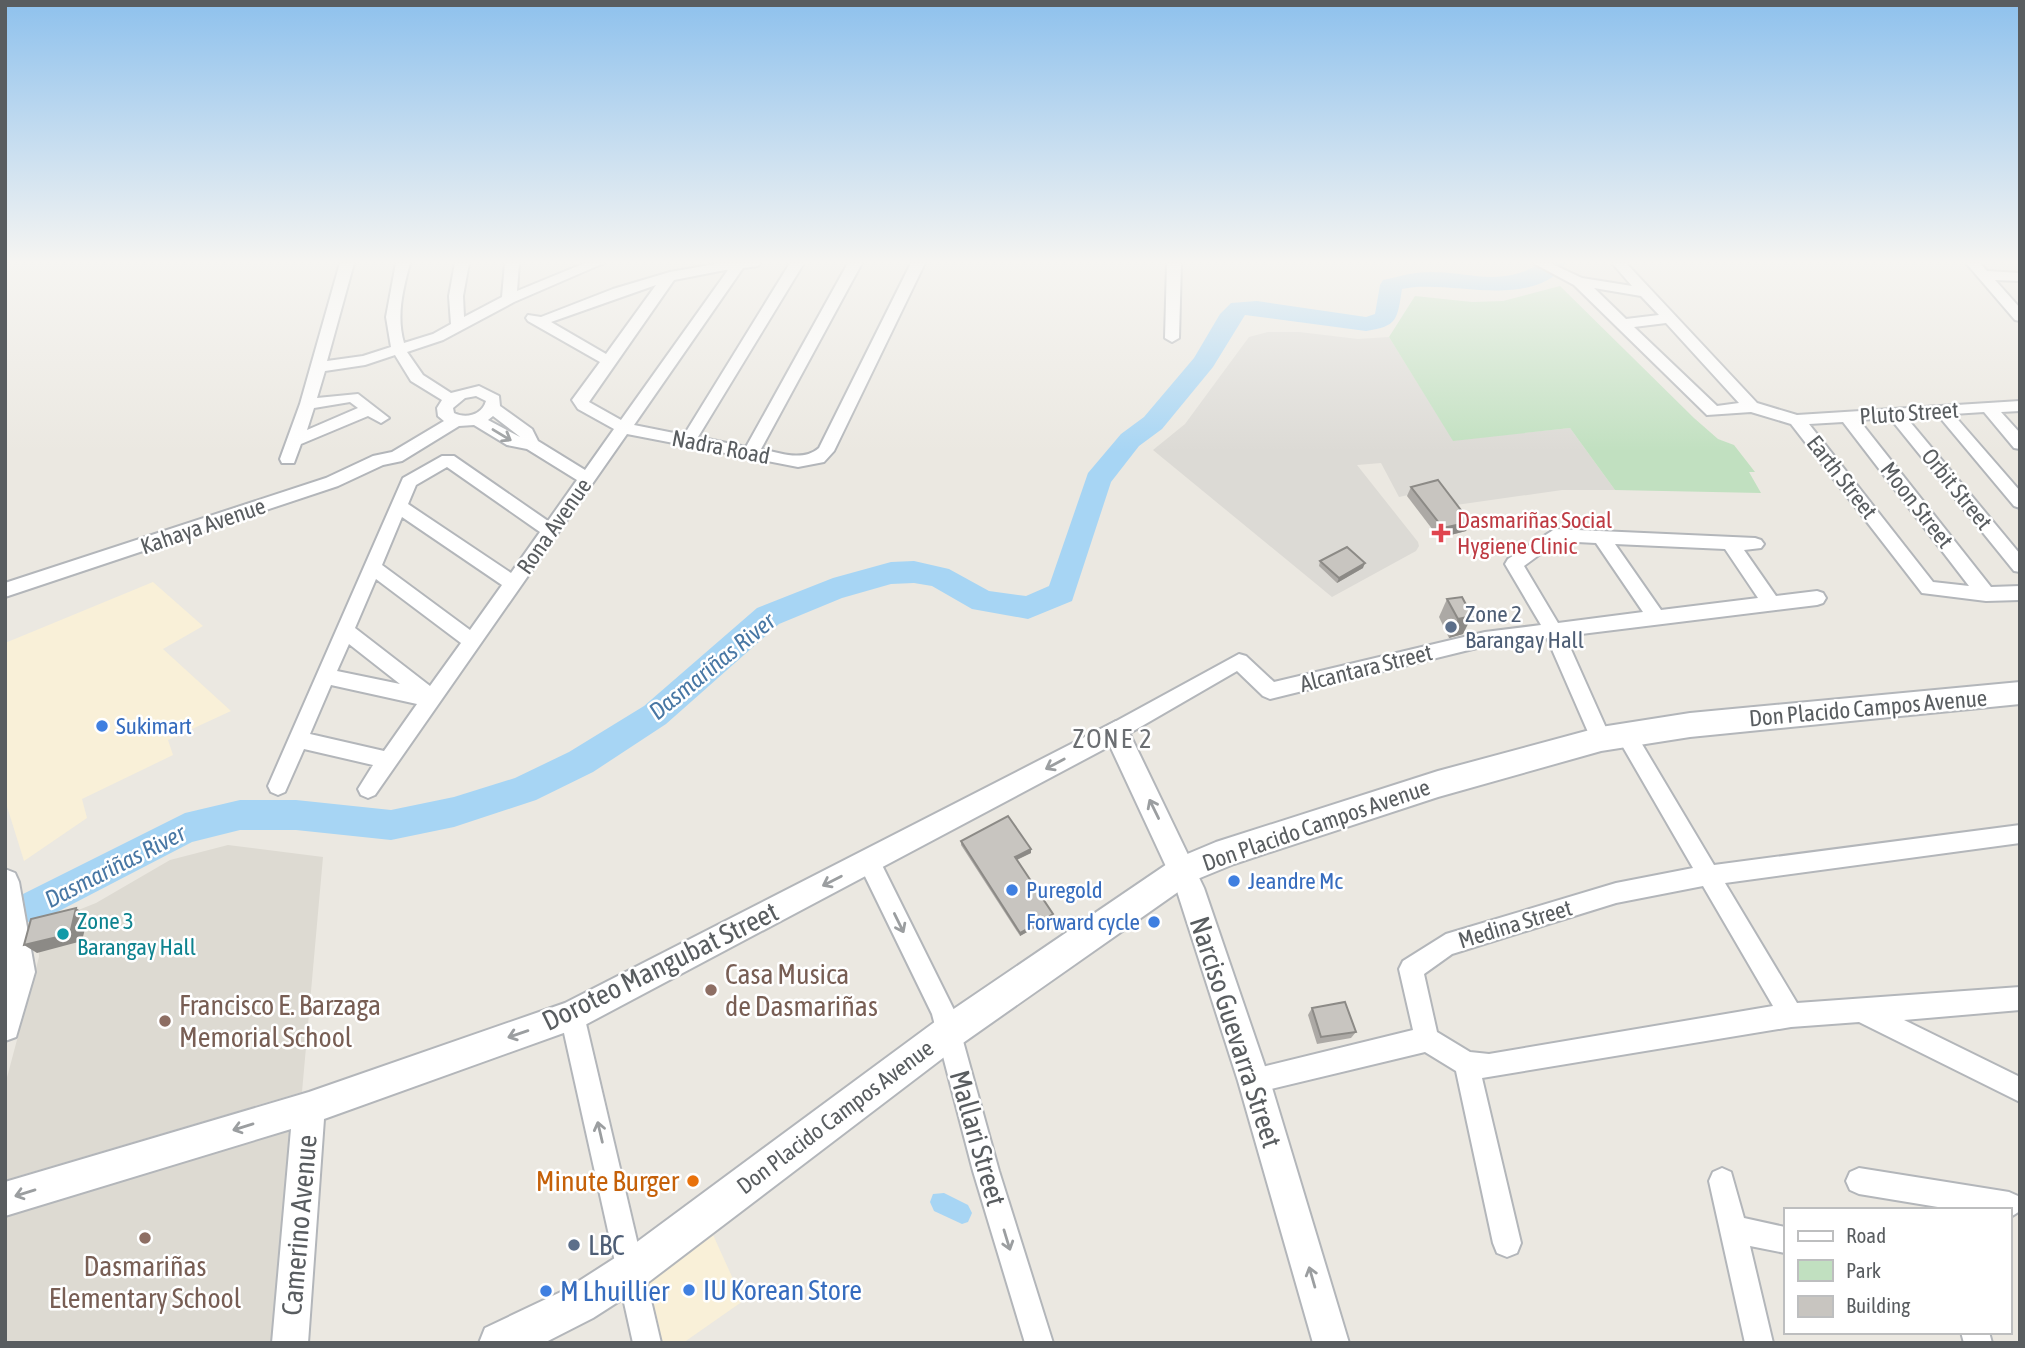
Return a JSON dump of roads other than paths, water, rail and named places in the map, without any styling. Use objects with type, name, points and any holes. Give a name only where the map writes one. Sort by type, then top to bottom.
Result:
[{"type":"main road","name":"Don Placido Campos Avenue","points":[[500,1343],[579,1304],[632,1270],[948,1033],[1184,870],[1227,852],[1438,784],[1614,737],[1690,725],[2020,693]]},
{"type":"street","points":[[288,459],[308,404],[329,326]]},
{"type":"street","points":[[393,326],[399,351],[412,366],[416,378],[457,396]]},
{"type":"street","points":[[318,367],[399,351],[462,326]]},
{"type":"street","points":[[547,326],[608,361]]},
{"type":"street","points":[[567,337],[575,326]]},
{"type":"street","points":[[623,428],[583,405],[580,400],[634,326]]},
{"type":"street","name":"Rona Avenue","points":[[368,789],[623,428],[699,326]]},
{"type":"street","points":[[688,441],[758,326]]},
{"type":"street","points":[[750,454],[820,326]]},
{"type":"street","points":[[818,458],[826,451],[887,326]]},
{"type":"street","points":[[1172,338],[1173,326]]},
{"type":"street","points":[[1623,326],[1713,411],[1751,407]]},
{"type":"street","points":[[1678,326],[1751,407]]},
{"type":"street","points":[[475,419],[492,408],[494,403],[491,395],[479,391],[457,396],[445,408],[451,418],[475,419],[513,441],[531,444],[587,479]]},
{"type":"street","points":[[295,441],[375,414],[353,397],[308,404]]},
{"type":"street","name":"Earth Street","points":[[1751,407],[1797,420],[1928,588],[1986,594],[2020,593]]},
{"type":"street","name":"Pluto Street","points":[[1797,420],[1941,409],[2020,407]]},
{"type":"street","points":[[492,408],[526,433],[531,444]]},
{"type":"street","points":[[1989,408],[2020,444]]},
{"type":"street","points":[[1941,409],[2020,502]]},
{"type":"street","name":"Orbit Street","points":[[1894,412],[2020,566]]},
{"type":"street","name":"Moon Street","points":[[1848,416],[1986,594]]},
{"type":"street","name":"Kahaya Avenue","points":[[5,590],[25,586],[332,482],[379,460],[396,457],[451,418]]},
{"type":"street","name":"Nadra Road","points":[[623,428],[798,462],[818,458]]},
{"type":"street","points":[[278,786],[409,482],[448,460],[551,531]]},
{"type":"street","points":[[398,506],[513,583]]},
{"type":"street","points":[[1755,544],[1555,535],[1514,564],[1614,737],[1710,875],[1791,1015]]},
{"type":"street","points":[[1601,537],[1656,617]]},
{"type":"street","points":[[1730,543],[1771,603]]},
{"type":"street","points":[[373,569],[472,641]]},
{"type":"street","name":"Kahaya Avenue","points":[[5,599],[25,586]]},
{"type":"street","points":[[1553,630],[1817,598]]},
{"type":"street","name":"Alcantara Street","points":[[1239,661],[1270,691],[1485,639],[1553,630]]},
{"type":"street","points":[[346,631],[432,699]]},
{"type":"street","name":"Doroteo Mangubat Street","points":[[5,1199],[309,1108],[572,1015],[1116,732],[1239,661]]},
{"type":"street","points":[[327,676],[432,699]]},
{"type":"street","name":"Narciso Guevarra Street","points":[[1116,732],[1184,870],[1254,1081],[1331,1343]]},
{"type":"street","points":[[299,740],[388,760]]},
{"type":"street","points":[[1710,875],[2020,834]]},
{"type":"street","name":"Mallari Street","points":[[869,862],[943,1012],[986,1171],[1039,1343]]},
{"type":"street","name":"Medina Street","points":[[1427,1039],[1410,969],[1446,945],[1616,893],[1710,875]]},
{"type":"street","points":[[5,882],[20,972],[5,1026]]},
{"type":"street","points":[[1254,1081],[1427,1039],[1467,1064],[1489,1066],[1791,1015],[2020,998]]},
{"type":"street","points":[[1861,1010],[2020,1090]]},
{"type":"street","points":[[572,1015],[647,1343]]},
{"type":"street","points":[[1467,1064],[1507,1243]]},
{"type":"street","name":"Camerino Avenue","points":[[290,1343],[309,1108]]},
{"type":"street","points":[[1722,1181],[1759,1343]]},
{"type":"street","points":[[1860,1181],[1932,1202],[2009,1205]]},
{"type":"street","points":[[1733,1229],[1784,1240]]},
{"type":"water","points":[[944,1193],[968,1205],[972,1213],[968,1222],[962,1224],[934,1211],[930,1202],[933,1194]]},
{"type":"waterway","name":"Dasmariñas River","points":[[34,907],[185,828],[240,815],[296,815],[391,825],[454,812],[524,790],[581,762],[655,715],[768,616],[833,589],[891,573],[914,572],[939,577],[983,601],[1028,608],[1062,593],[1098,480],[1130,440],[1153,423],[1204,362],[1225,326]]},
{"type":"place","name":"Dasmariñas Social Hygiene Clinic","points":[[1441,533]]},
{"type":"place","name":"Zone 2 Barangay Hall","points":[[1451,627]]},
{"type":"place","name":"Sukimart","points":[[102,726]]},
{"type":"place","name":"Jeandre Mc","points":[[1234,881]]},
{"type":"place","name":"Puregold","points":[[1012,890]]},
{"type":"place","name":"Forward cycle","points":[[1154,922]]},
{"type":"place","name":"Zone 3 Barangay Hall","points":[[63,934]]},
{"type":"place","name":"Casa Musica de Dasmariñas","points":[[711,990]]},
{"type":"place","name":"Francisco E. Barzaga Memorial School","points":[[165,1021]]},
{"type":"place","name":"Minute Burger","points":[[693,1181]]},
{"type":"place","name":"Dasmariñas Elementary School","points":[[145,1238]]},
{"type":"place","name":"LBC","points":[[574,1245]]},
{"type":"place","name":"IU Korean Store","points":[[689,1290]]},
{"type":"place","name":"M Lhuillier","points":[[546,1291]]},
{"type":"district","name":"ZONE 2","points":[[1113,739]]}]
